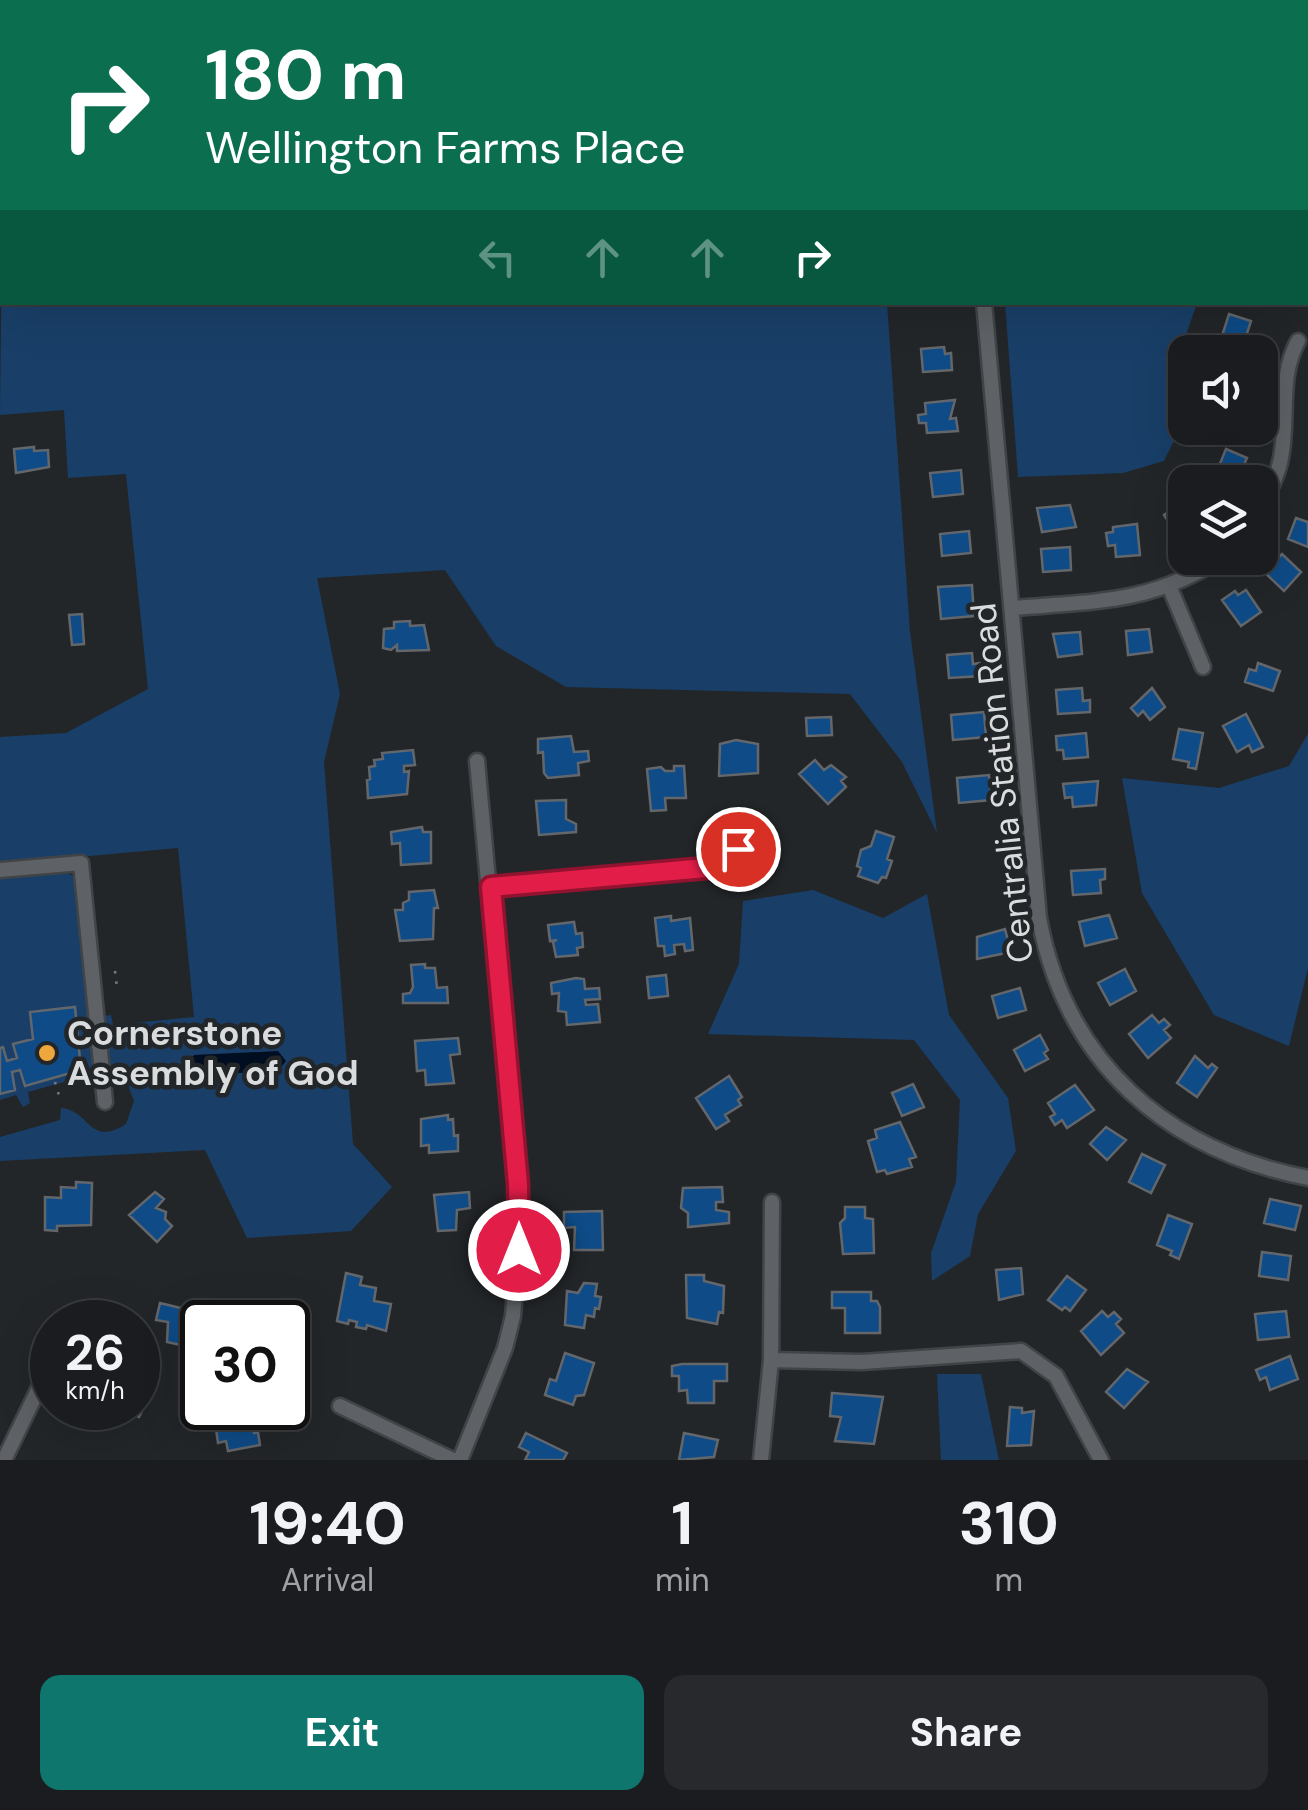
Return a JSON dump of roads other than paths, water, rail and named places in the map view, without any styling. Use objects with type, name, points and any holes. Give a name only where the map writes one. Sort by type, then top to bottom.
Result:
[{"type":"street","name":"Centralia Station Road","points":[[984,305],[1039,918],[1050,971],[1066,1005],[1117,1080],[1182,1134],[1225,1156],[1308,1178]]},
{"type":"street","points":[[1277,465],[1282,453],[1284,382],[1288,359],[1298,341]]},
{"type":"street","points":[[1013,608],[1135,598],[1170,588],[1193,575]]},
{"type":"street","points":[[1170,588],[1203,667]]},
{"type":"street","points":[[340,1406],[456,1460],[505,1348],[518,1272],[518,1184],[477,761]]},
{"type":"street","points":[[491,887],[706,868],[738,849]]},
{"type":"street","points":[[0,870],[82,863],[106,1102]]},
{"type":"street","points":[[761,1460],[771,1360],[772,1202]]},
{"type":"street","points":[[771,1360],[862,1362],[1007,1352],[1030,1355],[1056,1376],[1101,1460]]},
{"type":"street","points":[[4,1460],[30,1406]]},
{"type":"place","name":"Cornerstone Assembly of God","points":[[47,1053]]}]
